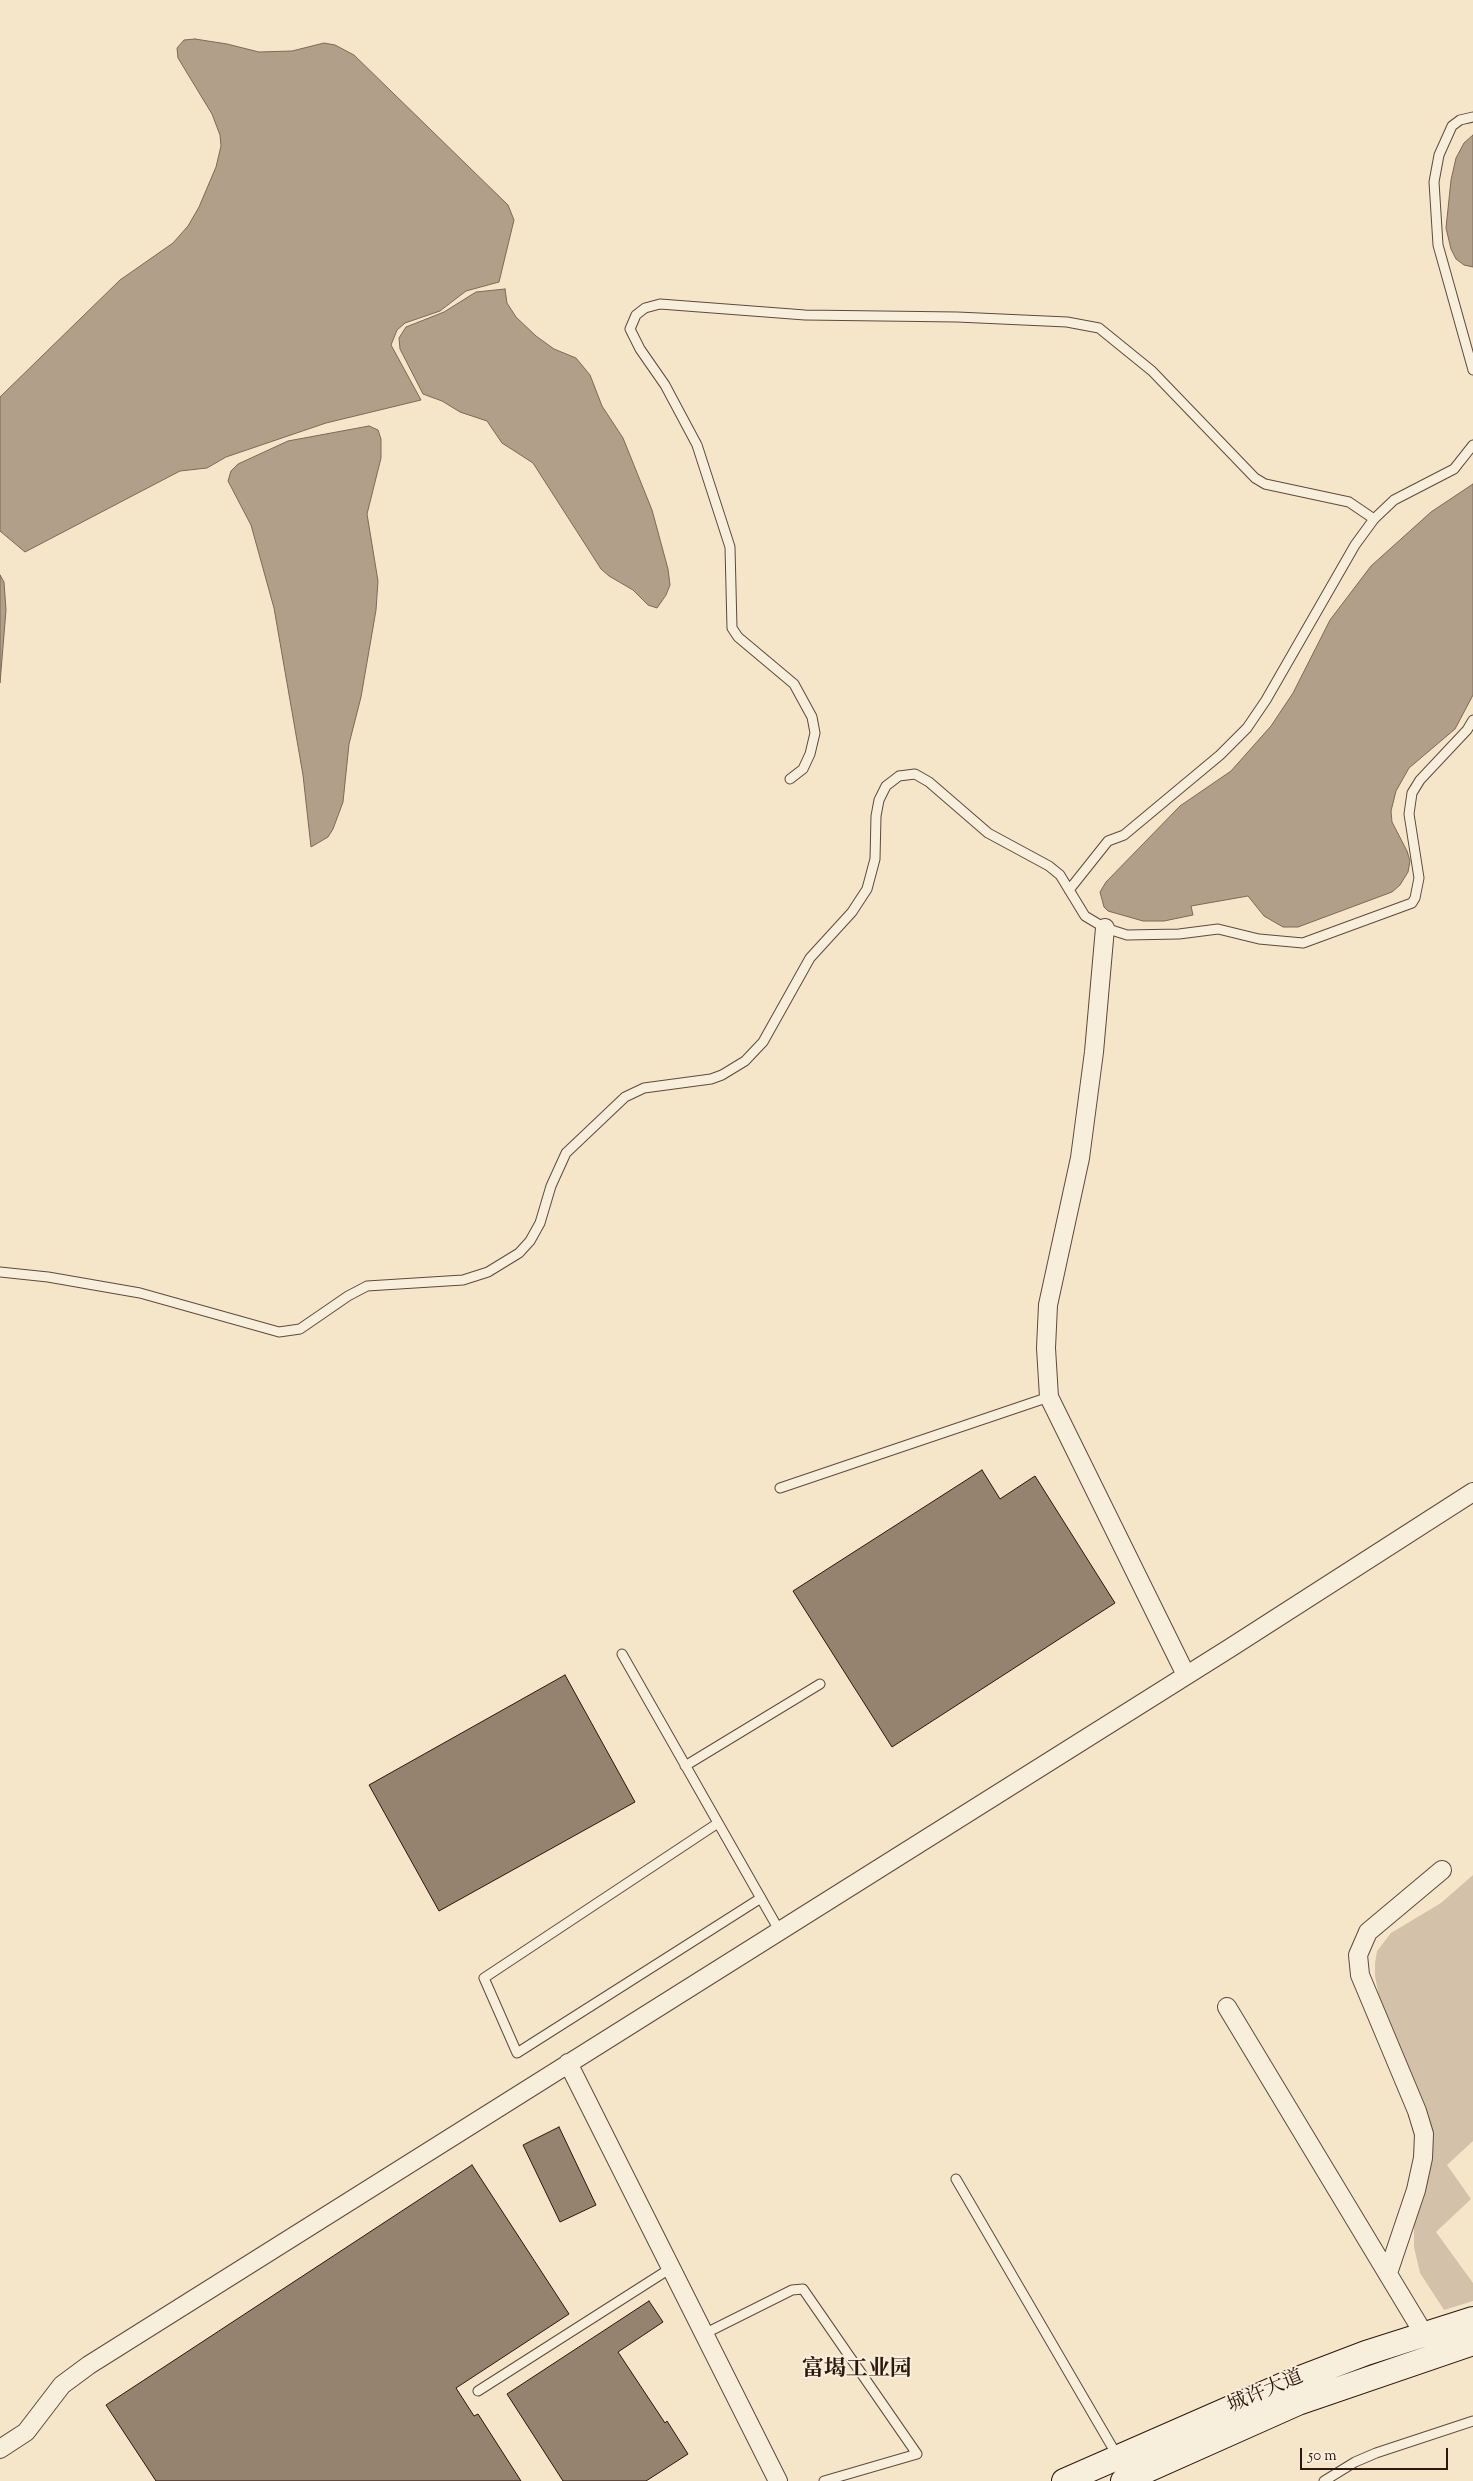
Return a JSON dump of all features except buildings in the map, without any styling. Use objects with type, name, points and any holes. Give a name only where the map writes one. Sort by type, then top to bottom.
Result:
[{"type":"main road","name":"城许大道","points":[[1064,2481],[1290,2382],[1424,2334],[1473,2319]]},
{"type":"main road","name":"城许大道","points":[[1131,2479],[1298,2403],[1473,2343]]},
{"type":"street","points":[[1105,928],[1094,1052],[1081,1149],[1048,1305],[1046,1348],[1049,1397],[1186,1675]]},
{"type":"street","points":[[0,2449],[26,2432],[62,2385],[89,2365],[1186,1675],[1473,1492]]},
{"type":"street","points":[[1388,2273],[1416,2190],[1423,2158],[1424,2134],[1417,2111],[1360,1975],[1358,1955],[1368,1932],[1442,1870]]},
{"type":"street","points":[[1227,2007],[1424,2334]]},
{"type":"street","points":[[568,2063],[778,2481]]},
{"type":"lane","points":[[1473,117],[1460,120],[1452,126],[1439,155],[1434,182],[1438,244],[1473,370]]},
{"type":"lane","points":[[790,779],[802,769],[810,754],[815,733],[812,718],[794,684],[738,637],[732,628],[730,547],[697,445],[664,385],[630,330],[636,314],[644,308],[660,304],[805,315],[957,316],[1066,322],[1099,328],[1152,372],[1255,478],[1265,484],[1349,502],[1374,519]]},
{"type":"lane","points":[[1069,890],[1108,841],[1124,835],[1220,755],[1247,728],[1266,700],[1354,545],[1374,519],[1394,500],[1454,469],[1473,446]]},
{"type":"lane","points":[[0,1272],[48,1277],[140,1293],[264,1329],[290,1332],[300,1329],[348,1296],[367,1286],[463,1280],[488,1272],[506,1262],[530,1242],[540,1223],[551,1186],[566,1153],[625,1097],[644,1088],[710,1079],[722,1075],[745,1061],[763,1042],[810,958],[852,912],[867,889],[875,859],[876,816],[879,800],[886,786],[899,776],[915,774],[929,782],[988,833],[1060,875],[1085,916],[1105,928],[1127,935],[1179,934],[1218,928],[1259,939],[1303,944],[1412,903],[1418,888],[1419,878],[1409,814],[1412,793],[1420,780],[1467,730],[1473,720]]},
{"type":"lane","points":[[780,1488],[1049,1397]]},
{"type":"lane","points":[[622,1654],[779,1930]]},
{"type":"lane","points":[[686,1766],[820,1684]]},
{"type":"lane","points":[[718,1823],[484,1978],[517,2053],[761,1898]]},
{"type":"lane","points":[[956,2179],[1118,2457]]},
{"type":"lane","points":[[478,2391],[671,2268]]},
{"type":"lane","points":[[704,2334],[792,2290],[803,2289],[917,2454],[824,2481]]},
{"type":"lane","points":[[1324,2481],[1355,2462],[1376,2453],[1473,2421]]},
{"type":"shaded area","points":[[195,39],[259,52],[292,51],[324,43],[335,45],[354,55],[508,205],[514,220],[499,282],[466,291],[440,311],[405,323],[397,330],[391,345],[421,400],[326,423],[226,457],[207,468],[180,471],[25,552],[0,531],[0,397],[120,280],[173,243],[188,226],[199,207],[216,167],[221,146],[220,135],[212,114],[178,58],[177,48],[184,40]]},
{"type":"shaded area","points":[[1473,135],[1473,267],[1464,265],[1456,259],[1451,249],[1446,228],[1451,180],[1456,158],[1464,143]]},
{"type":"shaded area","points":[[505,289],[507,303],[516,317],[536,336],[554,349],[576,358],[590,375],[602,406],[623,438],[652,510],[668,569],[670,585],[657,608],[648,605],[633,590],[601,569],[533,463],[502,443],[487,421],[460,412],[442,401],[423,394],[400,349],[399,338],[406,327],[444,312],[476,292]]},
{"type":"shaded area","points":[[369,426],[378,430],[381,439],[381,458],[367,514],[378,581],[376,610],[361,697],[349,744],[343,802],[328,837],[311,847],[303,775],[274,608],[251,525],[228,481],[231,471],[238,464],[288,441]]},
{"type":"shaded area","points":[[1473,484],[1473,695],[1455,729],[1409,768],[1396,791],[1391,811],[1392,822],[1410,861],[1408,872],[1400,885],[1392,892],[1298,927],[1283,927],[1264,916],[1248,896],[1191,906],[1193,915],[1164,921],[1143,921],[1108,911],[1104,907],[1100,892],[1106,882],[1180,806],[1231,771],[1271,726],[1293,693],[1330,620],[1371,566],[1431,512]]},
{"type":"shaded area","points":[[0,575],[4,582],[6,610],[0,683]]},
{"type":"shaded area","points":[[1473,1875],[1473,2141],[1447,2165],[1471,2199],[1436,2232],[1473,2283],[1473,2301],[1444,2310],[1420,2273],[1414,2247],[1414,2213],[1432,2139],[1431,2125],[1428,2112],[1379,1996],[1375,1976],[1375,1963],[1377,1951],[1391,1933],[1441,1903]]},
{"type":"district","name":"富堨工业园","points":[[857,2371]]}]
